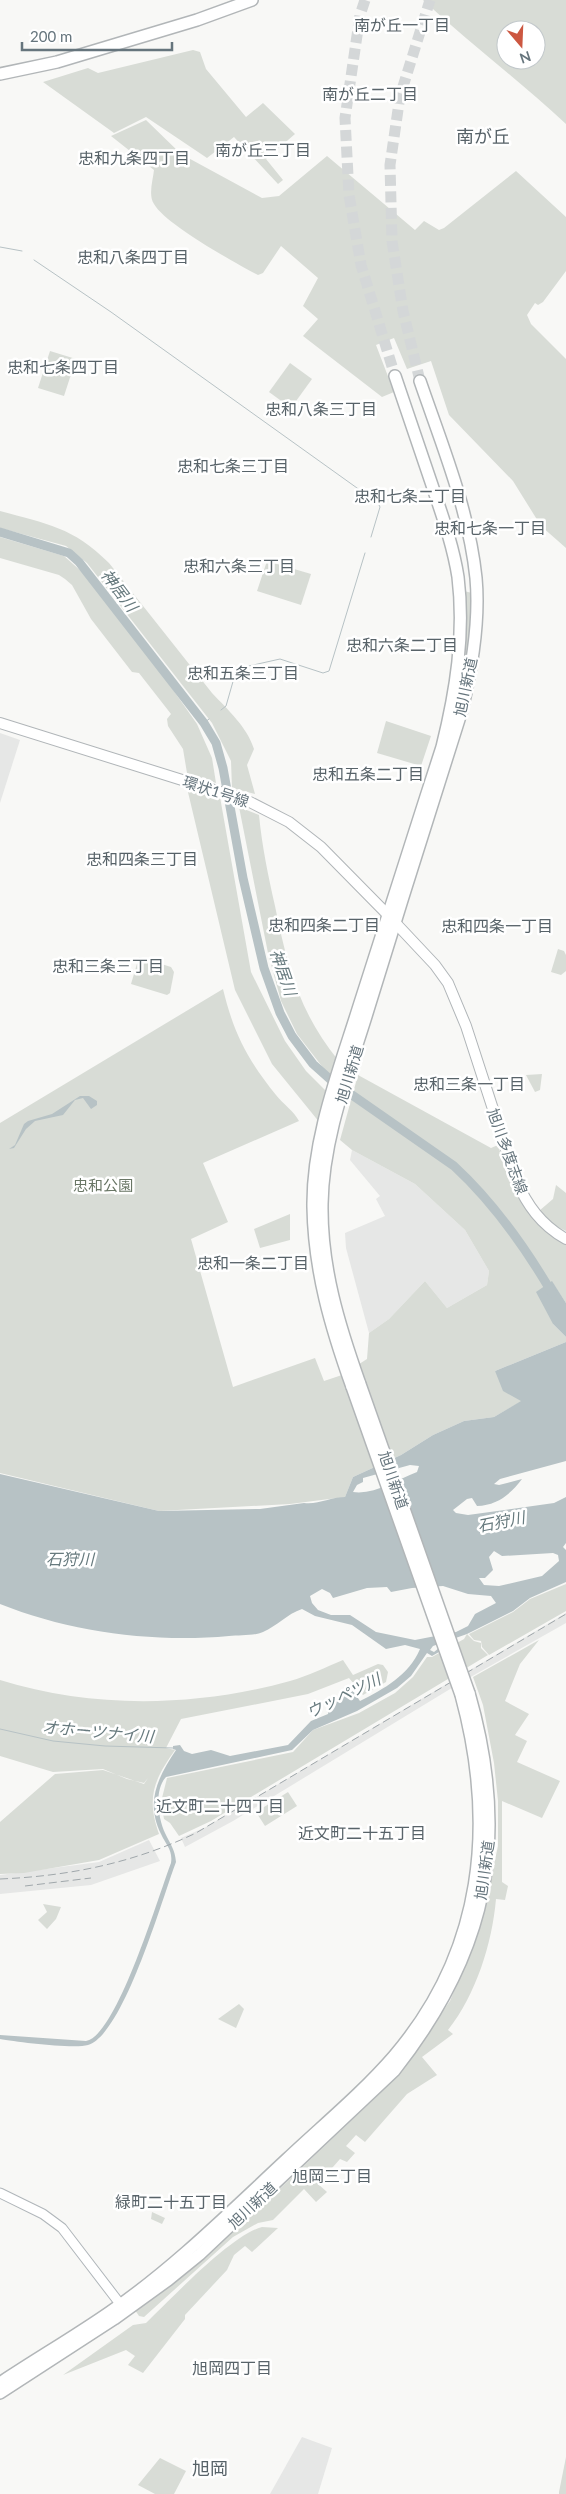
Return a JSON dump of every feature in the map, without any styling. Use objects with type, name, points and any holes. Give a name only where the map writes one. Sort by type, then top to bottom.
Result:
[{"type":"highway","points":[[0,67],[56,56],[232,0]]},
{"type":"highway","points":[[0,74],[57,62],[197,20],[252,0]]},
{"type":"highway","name":"旭川新道","points":[[0,2393],[123,2308],[192,2248],[378,2074],[418,2026],[439,1991],[459,1948],[478,1870],[481,1813],[479,1785],[465,1694],[324,1300],[315,1243],[313,1205],[317,1164],[442,747],[459,661],[460,615],[458,576],[448,532],[395,376]]},
{"type":"highway","name":"旭川新道","points":[[391,919],[468,688],[473,656],[476,605],[475,568],[463,510],[420,381]]},
{"type":"highway","name":"旭川新道","points":[[0,2383],[123,2308]]},
{"type":"main road","name":"環状1号線","points":[[0,723],[246,800],[276,814],[306,834],[391,919]]},
{"type":"main road","name":"旭川多度志線","points":[[391,919],[435,965],[448,983],[464,1019],[503,1142],[524,1197],[545,1224],[566,1239]]},
{"type":"main road","points":[[0,2193],[43,2214],[62,2228],[123,2308]]},
{"type":"shaded area","points":[[0,733],[20,740],[0,803]]},
{"type":"shaded area","points":[[352,1150],[415,1184],[465,1230],[489,1271],[487,1285],[447,1308],[425,1281],[389,1319],[369,1333],[346,1248],[345,1233],[385,1216],[376,1199],[380,1196],[350,1160]]},
{"type":"shaded area","points":[[566,1613],[566,1623],[460,1683],[233,1821],[185,1847],[181,1838],[206,1827]]},
{"type":"shaded area","points":[[149,1840],[160,1861],[91,1885],[0,1894],[0,1875],[99,1862]]},
{"type":"shaded area","points":[[302,2437],[332,2448],[318,2494],[270,2494]]},
{"type":"green space","points":[[423,0],[566,0],[566,124],[504,70],[546,70],[546,20],[496,20],[496,63]]},
{"type":"green space","points":[[193,50],[200,52],[206,69],[246,117],[263,103],[295,134],[266,159],[283,180],[278,184],[234,137],[207,158],[146,117],[114,133],[43,82],[88,68],[98,73]]},
{"type":"green space","points":[[146,120],[181,154],[262,198],[279,196],[327,156],[415,230],[424,221],[439,230],[444,228],[516,171],[566,217],[566,271],[543,302],[538,305],[535,303],[527,315],[531,324],[566,359],[566,548],[541,526],[513,481],[449,415],[431,361],[407,369],[394,338],[376,345],[394,392],[382,397],[303,336],[318,319],[303,306],[318,278],[281,246],[263,273],[258,275],[186,232],[161,212],[154,204],[151,196],[154,170],[111,136]]},
{"type":"green space","points":[[50,351],[76,359],[64,396],[38,388]]},
{"type":"green space","points":[[290,363],[312,379],[291,408],[269,392]]},
{"type":"green space","points":[[0,511],[59,528],[96,551],[109,563],[212,693],[247,733],[254,749],[247,765],[255,794],[232,788],[231,761],[212,723],[87,563],[66,546],[0,528]]},
{"type":"green space","points":[[0,537],[64,556],[82,572],[164,677],[197,724],[212,758],[216,783],[187,773],[183,749],[168,726],[167,719],[171,714],[139,673],[132,672],[91,619],[72,585],[59,575],[0,558]]},
{"type":"green space","points":[[267,561],[311,574],[301,605],[257,591]]},
{"type":"green space","points":[[464,591],[472,593],[472,628],[459,709],[452,719]]},
{"type":"green space","points":[[386,721],[431,736],[421,766],[377,753]]},
{"type":"green space","points":[[187,788],[220,797],[251,972],[285,1041],[306,1071],[327,1092],[320,1123],[272,1064],[235,990]]},
{"type":"green space","points":[[239,807],[259,815],[268,872],[284,948],[296,987],[313,1024],[338,1060],[331,1078],[297,1034],[281,1001],[268,953]]},
{"type":"green space","points":[[558,949],[564,951],[566,955],[566,971],[561,975],[551,972]]},
{"type":"green space","points":[[139,957],[171,967],[174,972],[170,993],[167,995],[131,984]]},
{"type":"green space","name":"忠和公園","points":[[223,989],[237,1033],[249,1058],[276,1095],[299,1121],[203,1163],[228,1222],[191,1239],[233,1387],[315,1358],[324,1381],[342,1375],[367,1359],[369,1333],[389,1319],[425,1281],[447,1308],[487,1285],[489,1271],[465,1230],[415,1184],[352,1150],[340,1140],[358,1075],[491,1148],[498,1145],[509,1181],[566,1239],[566,1303],[552,1282],[553,1324],[566,1337],[566,1342],[495,1371],[522,1401],[494,1417],[464,1421],[433,1435],[401,1455],[353,1477],[345,1497],[290,1504],[159,1511],[0,1473],[0,1123]]},
{"type":"green space","points":[[542,1074],[540,1090],[535,1092],[526,1075]]},
{"type":"green space","points":[[434,1078],[446,1084],[435,1089],[429,1087]]},
{"type":"green space","points":[[556,1185],[566,1193],[566,1231],[552,1224],[539,1211],[553,1199]]},
{"type":"green space","points":[[290,1214],[290,1240],[260,1248],[254,1229]]},
{"type":"green space","points":[[566,1584],[566,1611],[489,1655],[482,1647],[481,1641],[474,1640],[469,1634],[513,1612],[530,1599]]},
{"type":"green space","points":[[467,1634],[474,1641],[481,1643],[481,1648],[488,1655],[211,1821],[179,1836],[170,1823],[164,1819],[161,1802],[167,1778],[293,1752],[313,1730],[359,1713],[395,1693],[413,1677],[427,1657],[432,1657],[464,1639]]},
{"type":"green space","points":[[539,1640],[520,1664],[505,1701],[529,1714],[515,1735],[527,1741],[517,1762],[560,1781],[542,1818],[502,1801],[502,1882],[508,1886],[505,1900],[496,1899],[491,1933],[481,1968],[467,2001],[448,2030],[453,2034],[422,2057],[437,2075],[407,2094],[365,2142],[356,2135],[346,2146],[355,2153],[347,2162],[340,2159],[318,2184],[327,2192],[316,2202],[304,2189],[273,2220],[258,2223],[233,2237],[144,2317],[139,2316],[135,2310],[247,2220],[397,2076],[450,2001],[482,1920],[498,1846],[498,1801],[494,1763],[483,1705],[473,1677]]},
{"type":"green space","points":[[343,1660],[353,1675],[378,1664],[383,1665],[388,1672],[386,1682],[363,1695],[349,1678],[308,1694],[181,1719],[166,1748],[175,1750],[157,1780],[154,1789],[153,1809],[159,1834],[99,1860],[24,1873],[0,1874],[0,1822],[55,1774],[103,1770],[116,1775],[103,1769],[53,1772],[0,1756],[0,1680],[71,1696],[145,1701],[181,1700],[254,1690],[297,1679]]},
{"type":"green space","points":[[288,1792],[297,1806],[265,1826],[256,1812]]},
{"type":"green space","points":[[43,1904],[61,1907],[56,1919],[47,1929],[38,1920],[47,1912]]},
{"type":"green space","points":[[239,2004],[244,2009],[236,2028],[218,2019]]},
{"type":"green space","points":[[152,2212],[165,2218],[162,2224],[151,2219]]},
{"type":"green space","points":[[262,2227],[278,2228],[252,2252],[245,2246],[234,2255],[227,2270],[185,2315],[185,2319],[143,2373],[128,2365],[135,2356],[126,2350],[63,2375],[133,2325],[146,2323],[218,2255],[249,2232]]},
{"type":"green space","points":[[566,2457],[566,2494],[559,2494],[559,2492]]},
{"type":"green space","points":[[160,2458],[186,2471],[174,2494],[155,2494],[138,2485]]},
{"type":"water","points":[[80,1096],[89,1096],[97,1101],[97,1105],[91,1109],[83,1098],[75,1100],[63,1115],[35,1121],[26,1129],[14,1148],[9,1149],[15,1145],[24,1124],[28,1121],[52,1114]]},
{"type":"water","points":[[552,1281],[566,1303],[566,1337],[553,1324],[536,1292]]},
{"type":"water","name":"石狩川","points":[[566,1342],[566,1461],[500,1479],[494,1484],[499,1485],[522,1479],[513,1490],[491,1504],[477,1506],[472,1498],[467,1499],[453,1510],[456,1513],[468,1515],[554,1503],[566,1497],[566,1543],[563,1547],[566,1550],[566,1582],[530,1598],[513,1611],[467,1634],[433,1646],[430,1650],[434,1652],[439,1648],[439,1652],[432,1656],[427,1653],[411,1676],[397,1688],[357,1711],[313,1730],[292,1750],[166,1777],[160,1789],[158,1804],[163,1827],[176,1862],[140,1963],[115,2017],[102,2035],[88,2045],[58,2046],[0,2039],[0,2035],[86,2041],[98,2033],[111,2015],[136,1962],[171,1863],[170,1851],[156,1822],[154,1800],[159,1780],[176,1750],[173,1749],[173,1746],[180,1745],[184,1751],[192,1754],[211,1750],[230,1756],[288,1745],[311,1721],[328,1714],[330,1704],[353,1691],[360,1701],[395,1680],[403,1674],[420,1649],[405,1645],[386,1649],[352,1625],[315,1616],[302,1609],[259,1633],[200,1638],[171,1638],[112,1633],[83,1628],[27,1614],[0,1604],[0,1474],[159,1511],[260,1509],[314,1503],[345,1497],[353,1477],[401,1455],[433,1435],[464,1421],[494,1417],[521,1401],[503,1391],[495,1371]],"holes":[[[410,1465],[419,1466],[417,1472],[377,1489],[353,1492],[357,1485],[363,1482],[363,1478]],[[494,1551],[502,1556],[553,1553],[558,1555],[559,1561],[542,1576],[499,1586],[484,1585],[479,1578],[485,1578],[493,1570],[489,1557]],[[443,1586],[468,1594],[491,1596],[496,1603],[475,1614],[468,1626],[456,1632],[415,1640],[376,1632],[350,1615],[331,1615],[318,1610],[312,1603],[310,1596],[322,1589],[330,1593],[333,1598],[367,1588],[387,1587],[391,1592],[412,1588]]]},
{"type":"waterway","points":[[0,247],[22,251]]},
{"type":"waterway","points":[[34,260],[111,312],[378,503],[380,507],[371,537]]},
{"type":"waterway","name":"神居川","points":[[0,532],[69,553],[79,562],[204,723],[216,743],[223,768],[243,878],[264,968],[280,1013],[292,1036],[313,1064],[332,1081],[454,1166],[495,1210],[531,1259],[552,1293]]},
{"type":"waterway","points":[[221,710],[226,706],[236,671],[240,668],[280,659],[323,673],[329,671],[365,553]]},
{"type":"waterway","name":"神居川","points":[[204,723],[209,719]]},
{"type":"waterway","name":"オホーツナイ川","points":[[0,1729],[53,1741],[105,1746],[173,1748]]},
{"type":"tunnel","points":[[365,0],[360,15],[345,118],[349,195],[361,265],[395,376]]},
{"type":"tunnel","points":[[420,381],[403,311],[392,241],[390,165],[400,96],[430,0]]},
{"type":"railway","points":[[0,1879],[51,1875],[101,1866],[149,1852],[196,1833],[566,1614]]},
{"type":"railway","points":[[25,1886],[91,1878]]},
{"type":"district","name":"南が丘一丁目","points":[[402,24]]},
{"type":"district","name":"南が丘二丁目","points":[[370,93]]},
{"type":"district","name":"南が丘","points":[[483,136]]},
{"type":"district","name":"南が丘三丁目","points":[[263,149]]},
{"type":"district","name":"忠和九条四丁目","points":[[134,157]]},
{"type":"district","name":"忠和八条四丁目","points":[[133,256]]},
{"type":"district","name":"忠和七条四丁目","points":[[63,366]]},
{"type":"district","name":"忠和八条三丁目","points":[[321,408]]},
{"type":"district","name":"忠和七条三丁目","points":[[233,465]]},
{"type":"district","name":"忠和七条二丁目","points":[[410,495]]},
{"type":"district","name":"忠和七条一丁目","points":[[490,527]]},
{"type":"district","name":"忠和六条三丁目","points":[[239,565]]},
{"type":"district","name":"忠和六条二丁目","points":[[402,644]]},
{"type":"district","name":"忠和五条三丁目","points":[[243,672]]},
{"type":"district","name":"忠和五条二丁目","points":[[368,773]]},
{"type":"district","name":"忠和四条三丁目","points":[[142,858]]},
{"type":"district","name":"忠和四条二丁目","points":[[324,924]]},
{"type":"district","name":"忠和四条一丁目","points":[[497,925]]},
{"type":"district","name":"忠和三条三丁目","points":[[108,965]]},
{"type":"district","name":"忠和三条一丁目","points":[[469,1083]]},
{"type":"district","name":"忠和一条二丁目","points":[[253,1262]]},
{"type":"district","name":"近文町二十四丁目","points":[[220,1805]]},
{"type":"district","name":"近文町二十五丁目","points":[[362,1832]]},
{"type":"district","name":"旭岡三丁目","points":[[332,2175]]},
{"type":"district","name":"緑町二十五丁目","points":[[171,2201]]},
{"type":"district","name":"旭岡四丁目","points":[[232,2367]]},
{"type":"district","name":"旭岡","points":[[210,2468]]},
{"type":"water label","name":"ウッペツ川","points":[[343,1695]]}]
